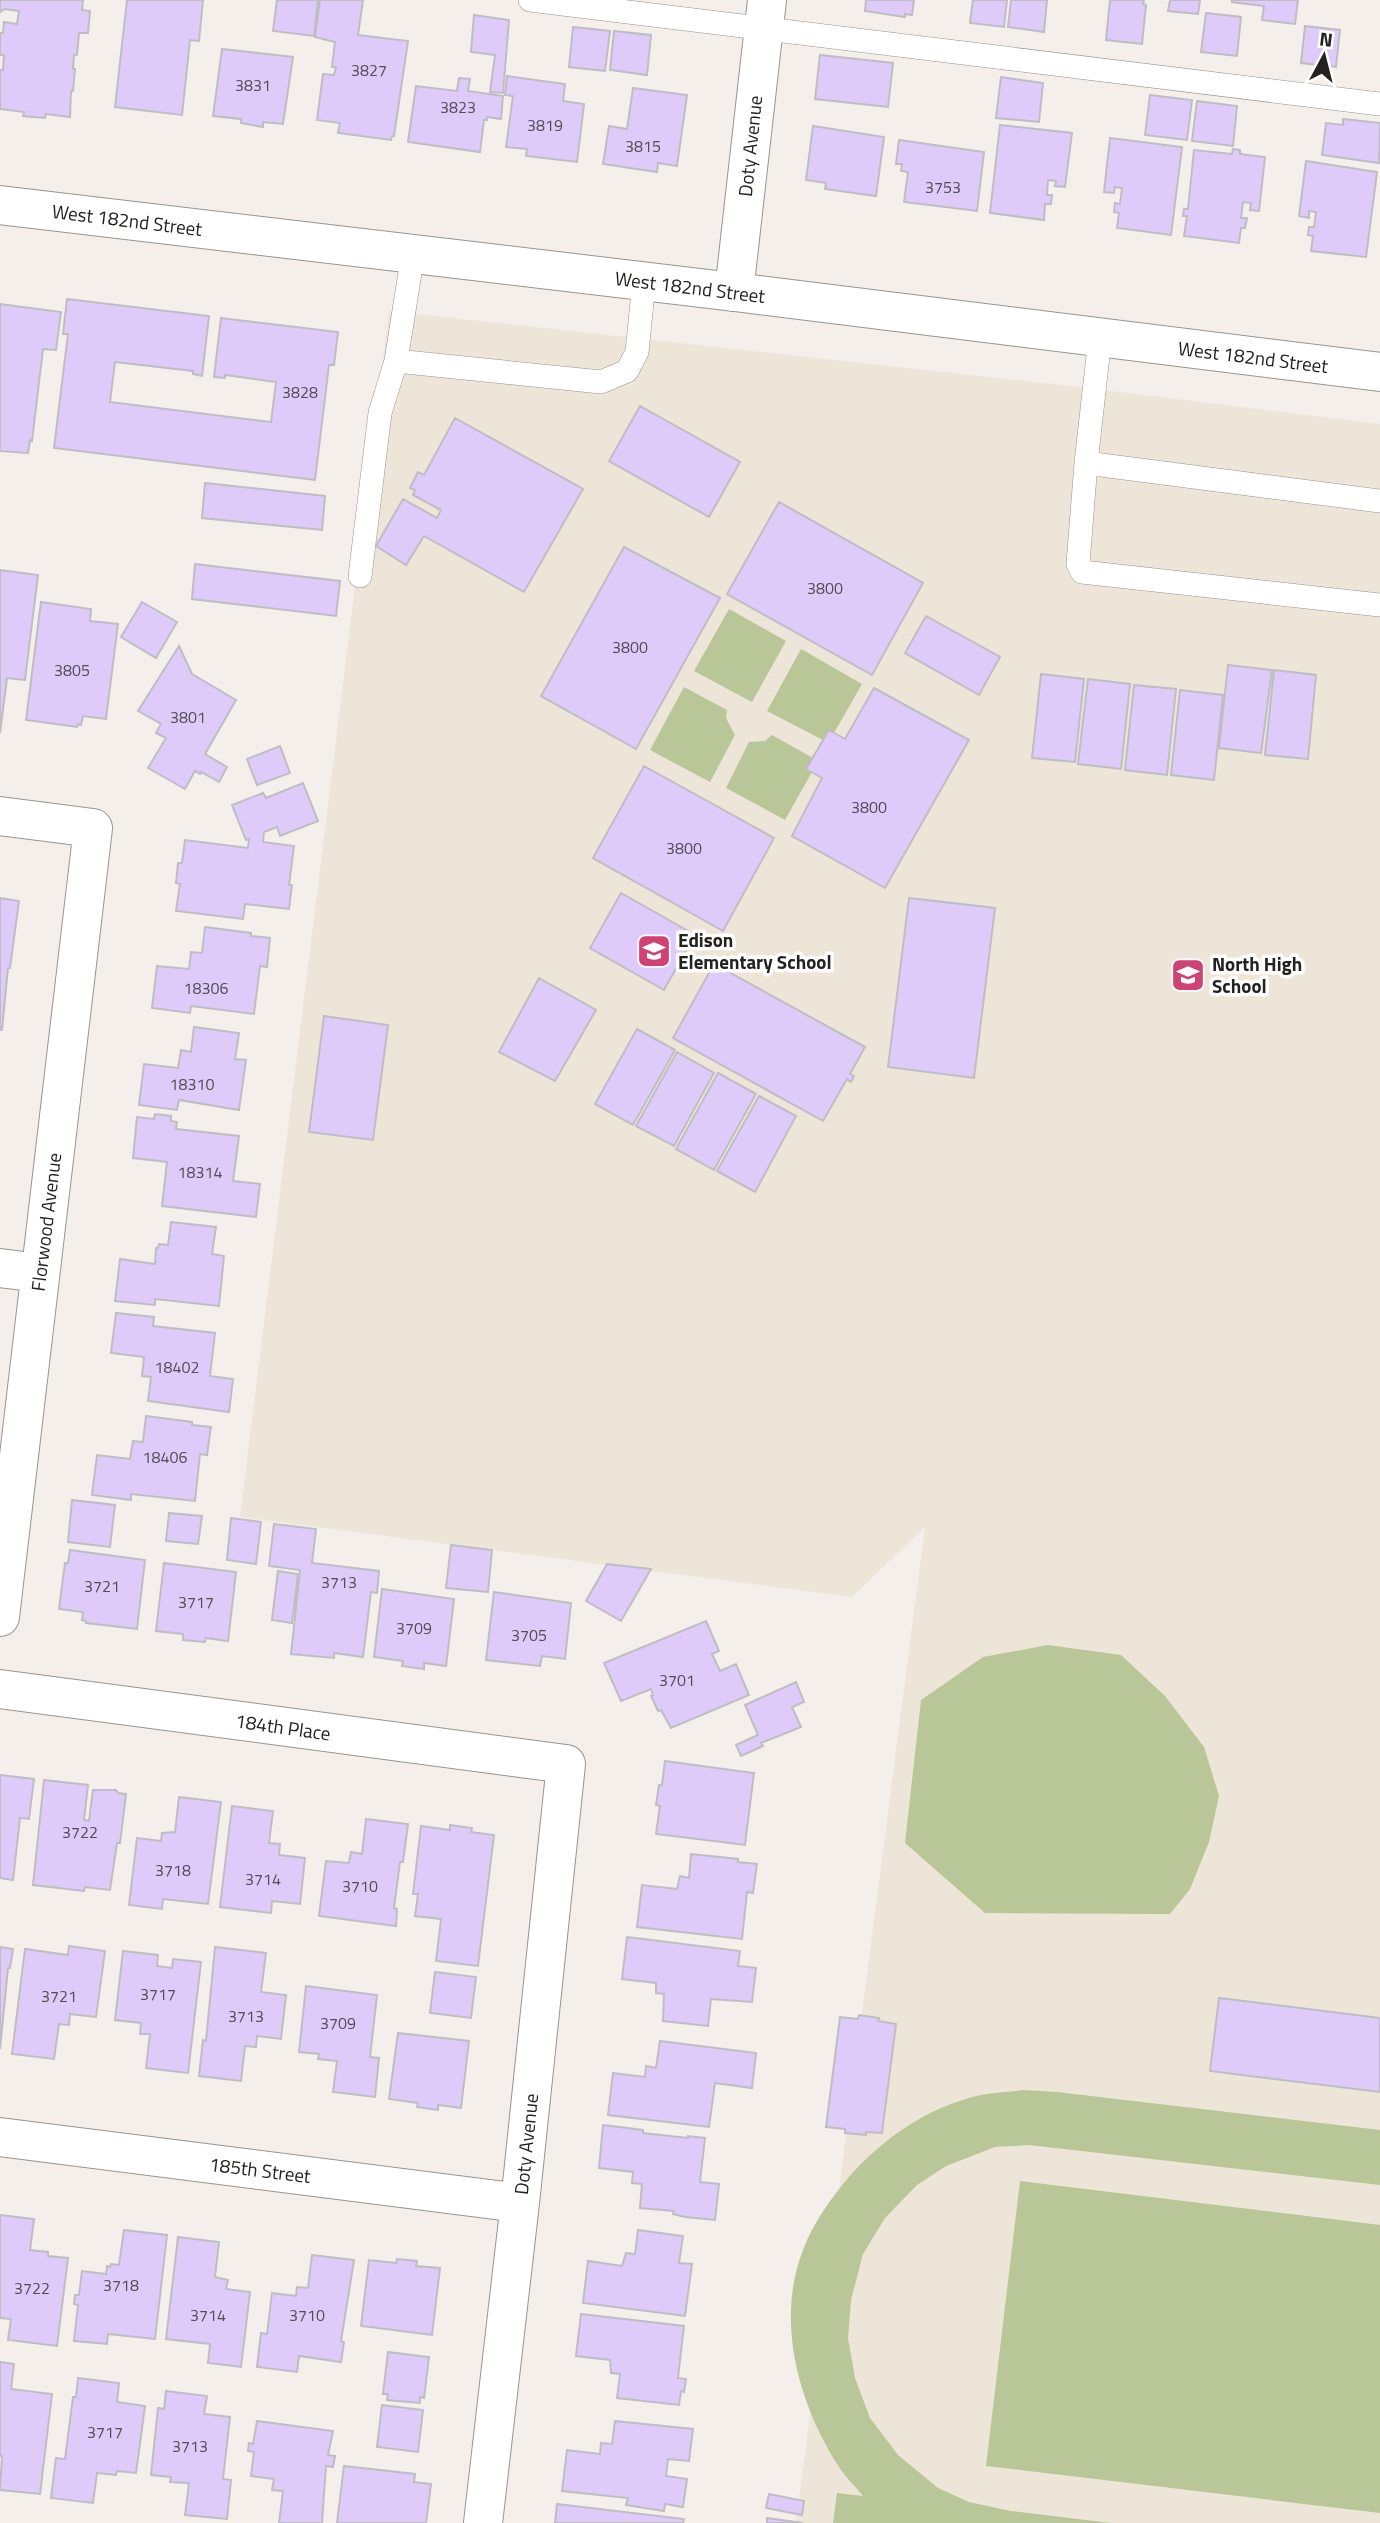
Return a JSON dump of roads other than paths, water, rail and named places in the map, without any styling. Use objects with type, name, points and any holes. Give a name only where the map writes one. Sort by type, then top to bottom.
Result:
[{"type":"street","name":"Doty Avenue","points":[[734,292],[765,14]]},
{"type":"street","name":"West 182nd Street","points":[[0,205],[1380,372]]},
{"type":"street","name":"Florwood Avenue","points":[[0,816],[93,828],[0,1617]]},
{"type":"street","points":[[0,1268],[40,1273]]},
{"type":"street","name":"184th Place","points":[[0,1689],[566,1764]]},
{"type":"street","name":"Doty Avenue","points":[[482,2523],[520,2203],[566,1764]]},
{"type":"street","name":"185th Street","points":[[0,2137],[520,2203]]},
{"type":"lane","points":[[530,0],[765,14],[1380,104]]},
{"type":"lane","points":[[360,576],[380,413],[396,361],[413,254]]},
{"type":"lane","points":[[396,361],[601,383],[627,371],[637,352],[644,282]]},
{"type":"lane","points":[[1100,338],[1078,564],[1082,572],[1380,605]]},
{"type":"lane","points":[[1086,463],[1380,501]]},
{"type":"place","name":"Edison Elementary School","points":[[654,951]]},
{"type":"place","name":"North High School","points":[[1188,975]]}]
